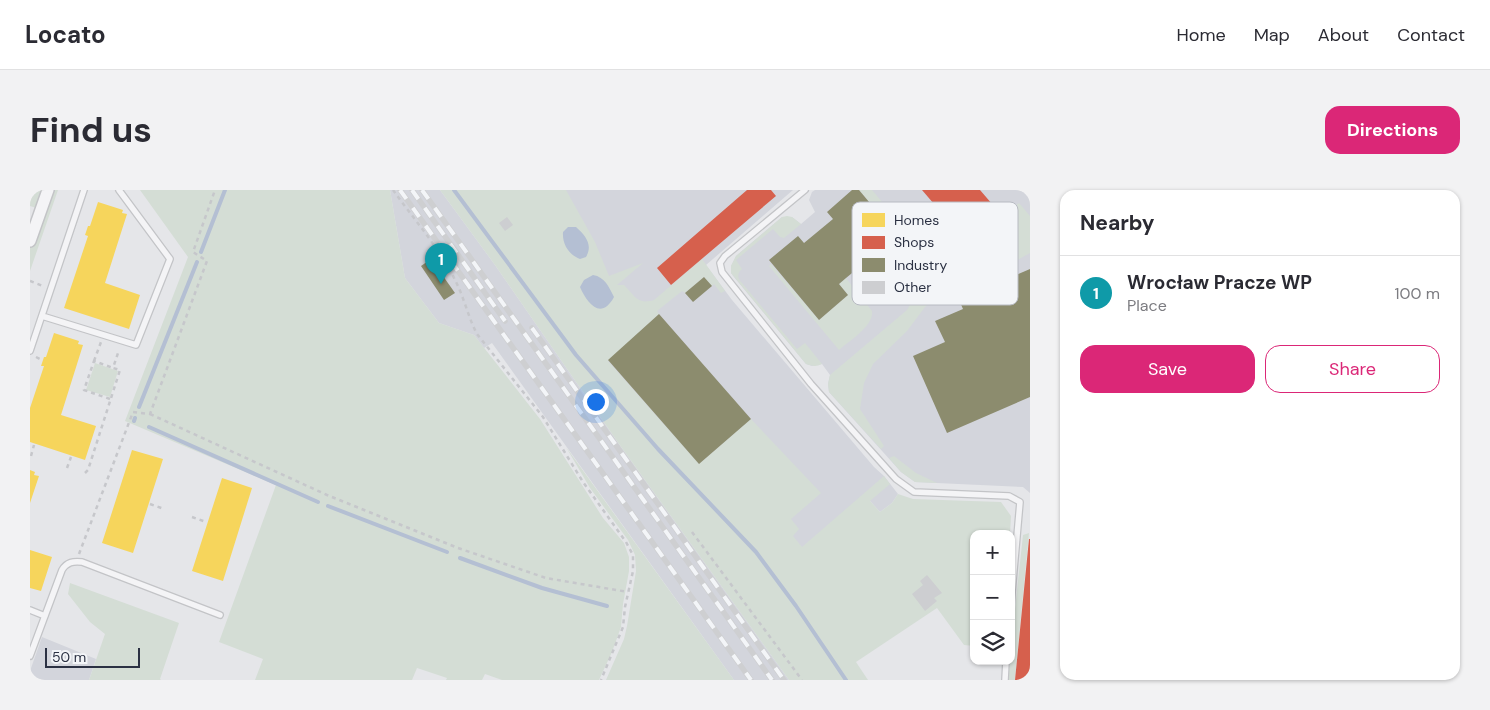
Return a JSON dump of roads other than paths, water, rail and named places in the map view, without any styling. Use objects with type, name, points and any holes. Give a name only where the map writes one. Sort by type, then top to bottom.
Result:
[{"type":"street","points":[[30,241],[48,190]]},
{"type":"lane","points":[[30,351],[84,190]]},
{"type":"lane","points":[[42,316],[136,345],[170,259],[119,190]]},
{"type":"lane","points":[[805,190],[725,256],[720,264],[722,272],[811,384],[896,479],[914,492],[1009,496],[1020,502],[1014,575]]},
{"type":"lane","points":[[30,656],[62,570],[67,564],[76,562],[95,567],[220,615]]},
{"type":"lane","points":[[30,610],[45,616]]},
{"type":"lane","points":[[1005,680],[1006,665]]},
{"type":"water","points":[[568,227],[576,227],[585,237],[589,245],[586,257],[580,259],[567,249],[563,232]]},
{"type":"water","points":[[593,275],[604,280],[614,297],[604,308],[599,309],[590,304],[580,287],[584,280]]},
{"type":"waterway","points":[[201,252],[225,190]]},
{"type":"waterway","points":[[454,190],[576,355],[658,449],[756,552],[796,606],[846,680]]},
{"type":"waterway","points":[[139,407],[197,262]]},
{"type":"waterway","points":[[149,427],[318,502]]},
{"type":"waterway","points":[[328,506],[447,552]]},
{"type":"waterway","points":[[460,558],[542,588],[607,606]]},
{"type":"railway","points":[[400,190],[751,680]]},
{"type":"railway","points":[[412,190],[505,321]]},
{"type":"railway","points":[[422,190],[772,680]]},
{"type":"railway","points":[[532,328],[784,680]]},
{"type":"place","name":"Wrocław Pracze WP","points":[[441,284]]}]
